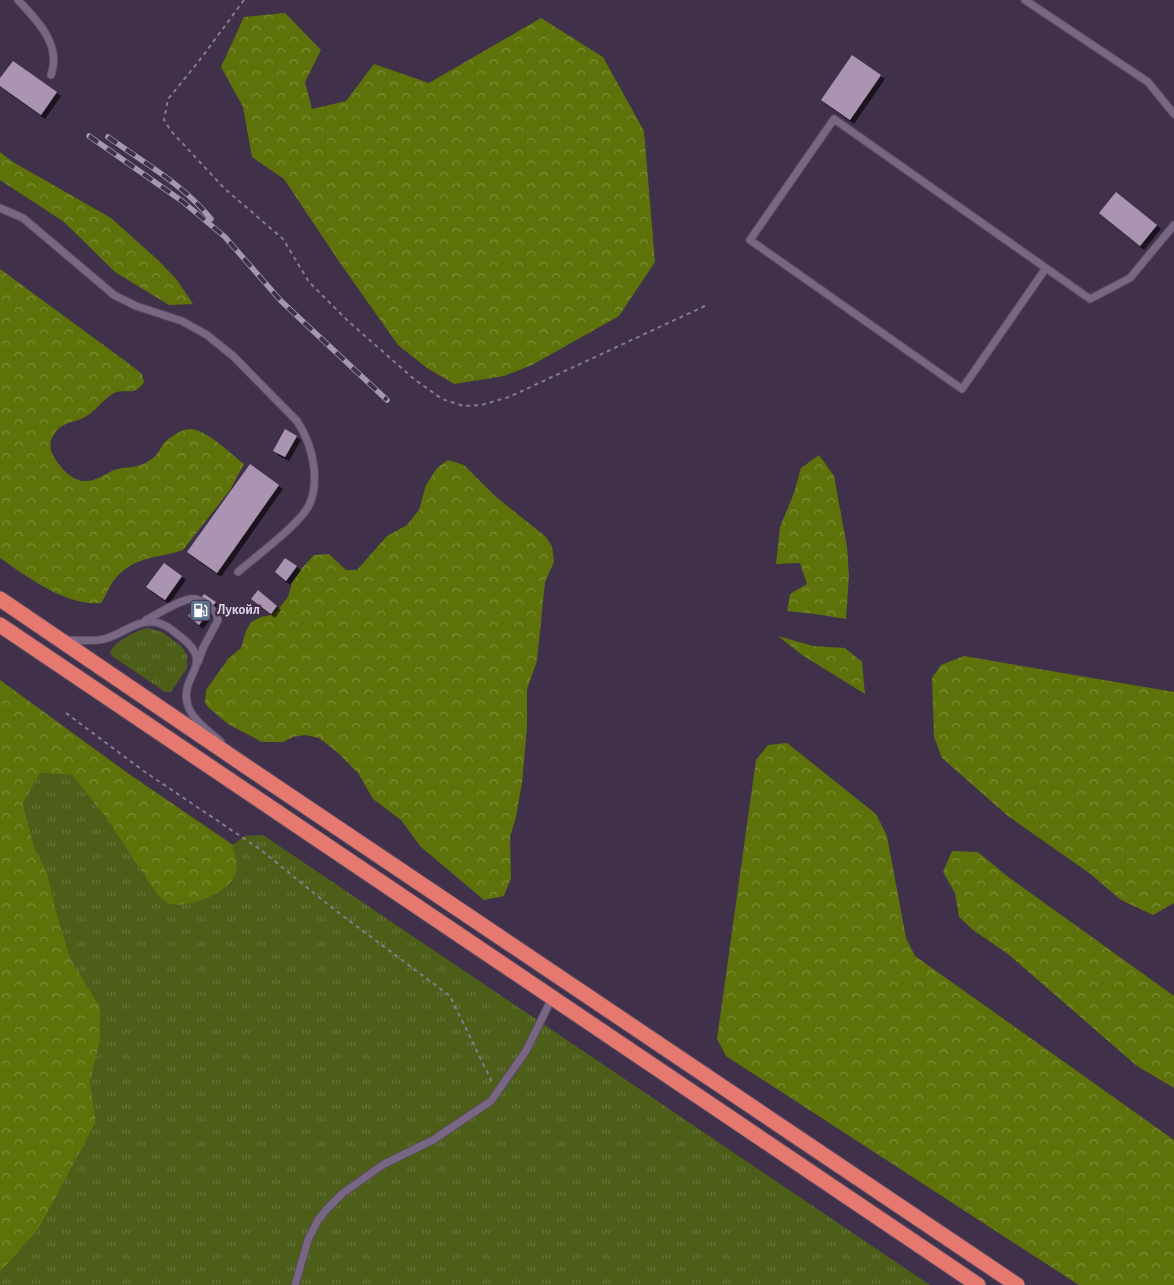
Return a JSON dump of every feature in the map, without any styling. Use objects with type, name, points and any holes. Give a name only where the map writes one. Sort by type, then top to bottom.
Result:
[{"type":"highway","points":[[0,600],[1017,1285]]},
{"type":"highway","points":[[0,625],[978,1285]]},
{"type":"lane","points":[[18,0],[43,29],[54,51],[55,65],[51,75]]},
{"type":"lane","points":[[1025,0],[1148,82],[1174,114]]},
{"type":"lane","points":[[1046,268],[962,389],[750,240],[834,119],[1046,268],[1090,299],[1130,278],[1174,225]]},
{"type":"lane","points":[[0,208],[23,218],[114,295],[136,306],[182,321],[207,335],[245,369],[304,431],[312,456],[315,480],[311,502],[300,519],[238,572]]},
{"type":"lane","points":[[60,640],[94,641],[104,639],[188,600],[198,600],[216,612],[218,620],[202,648],[188,688],[187,701],[190,710],[196,718],[252,771]]},
{"type":"lane","points":[[140,623],[162,623],[169,628],[192,646],[197,665]]},
{"type":"lane","points":[[295,1285],[308,1240],[318,1220],[327,1209],[343,1193],[384,1164],[433,1140],[491,1101],[526,1051],[552,998]]},
{"type":"path","points":[[244,0],[199,61],[168,98],[164,120],[171,131],[224,188],[283,239],[309,282],[341,315],[414,379],[442,399],[464,406],[481,406],[509,397],[707,305]]},
{"type":"path","points":[[66,713],[145,772],[261,850],[331,907],[450,996],[497,1093]]},
{"type":"green space","points":[[285,13],[321,50],[305,82],[312,109],[346,101],[374,64],[429,83],[541,18],[603,57],[644,131],[655,262],[619,316],[532,365],[504,376],[454,384],[427,368],[398,345],[284,179],[252,157],[243,107],[221,67],[244,17]]},
{"type":"green space","points":[[0,152],[13,162],[111,218],[159,261],[177,280],[193,304],[169,305],[115,272],[64,222],[0,180]]},
{"type":"green space","points":[[0,269],[142,374],[144,382],[141,387],[134,391],[114,393],[89,414],[65,425],[55,433],[50,445],[51,451],[70,476],[87,481],[96,479],[114,470],[143,464],[155,457],[169,438],[187,429],[196,430],[211,437],[244,464],[230,490],[183,550],[147,559],[130,566],[115,579],[101,603],[87,603],[61,595],[48,589],[0,558]]},
{"type":"green space","points":[[819,455],[834,476],[847,547],[849,576],[846,619],[787,611],[790,594],[807,584],[800,563],[776,564],[780,527],[794,493],[801,468]]},
{"type":"green space","points":[[448,460],[464,465],[496,497],[545,536],[552,546],[554,562],[545,582],[537,661],[527,689],[527,728],[522,783],[516,817],[510,837],[511,878],[504,896],[484,900],[421,847],[401,820],[373,799],[358,773],[338,753],[319,738],[305,735],[293,737],[283,742],[262,742],[228,724],[205,703],[206,690],[228,659],[241,648],[251,622],[271,615],[280,607],[288,597],[292,583],[314,555],[329,554],[346,570],[357,570],[387,536],[407,525],[419,510],[426,485],[437,468]]},
{"type":"green space","points":[[148,628],[162,632],[181,646],[187,655],[187,668],[171,692],[165,692],[110,653],[126,637]]},
{"type":"green space","points":[[778,636],[813,646],[845,648],[862,662],[865,694],[802,655]]},
{"type":"green space","points":[[964,656],[1174,692],[1174,903],[1153,915],[1121,900],[1089,873],[1008,816],[942,758],[934,737],[932,678],[941,665]]},
{"type":"green space","points":[[0,680],[129,774],[233,845],[237,868],[235,876],[229,884],[211,896],[180,905],[167,903],[158,896],[105,816],[72,775],[40,773],[23,804],[34,846],[48,875],[70,958],[100,1007],[100,1041],[90,1082],[96,1122],[38,1230],[0,1272]]},
{"type":"green space","points":[[787,743],[876,814],[887,836],[906,938],[915,956],[1174,1140],[1174,1285],[1079,1285],[726,1056],[717,1039],[756,760],[768,745]]},
{"type":"green space","points":[[40,773],[72,775],[105,815],[158,896],[237,869],[233,845],[244,836],[263,835],[930,1285],[0,1285],[0,1272],[38,1230],[96,1122],[90,1082],[100,1041],[100,1007],[70,958],[48,875],[34,846],[23,804]]},
{"type":"green space","points":[[952,851],[978,852],[1007,876],[1174,996],[1174,1088],[1137,1066],[1008,954],[973,930],[959,917],[955,893],[943,872]]},
{"type":"building","points":[[852,55],[881,75],[850,120],[821,100]]},
{"type":"building","points":[[13,61],[57,92],[41,115],[0,86],[0,78]]},
{"type":"building","points":[[1116,192],[1157,225],[1140,246],[1099,213]]},
{"type":"building","points":[[285,429],[297,436],[285,457],[273,451]]},
{"type":"building","points":[[250,464],[279,485],[217,573],[187,552]]},
{"type":"building","points":[[285,558],[297,566],[286,581],[275,572]]},
{"type":"building","points":[[164,563],[182,576],[165,600],[146,587]]},
{"type":"building","points":[[258,590],[277,606],[271,614],[251,599]]},
{"type":"building","points":[[204,594],[216,602],[199,625],[188,616]]},
{"type":"railway","points":[[89,136],[182,201],[225,237],[281,301],[387,400]]},
{"type":"railway","points":[[108,137],[176,185],[211,219]]},
{"type":"place","name":"Лукойл","points":[[201,610]]}]
